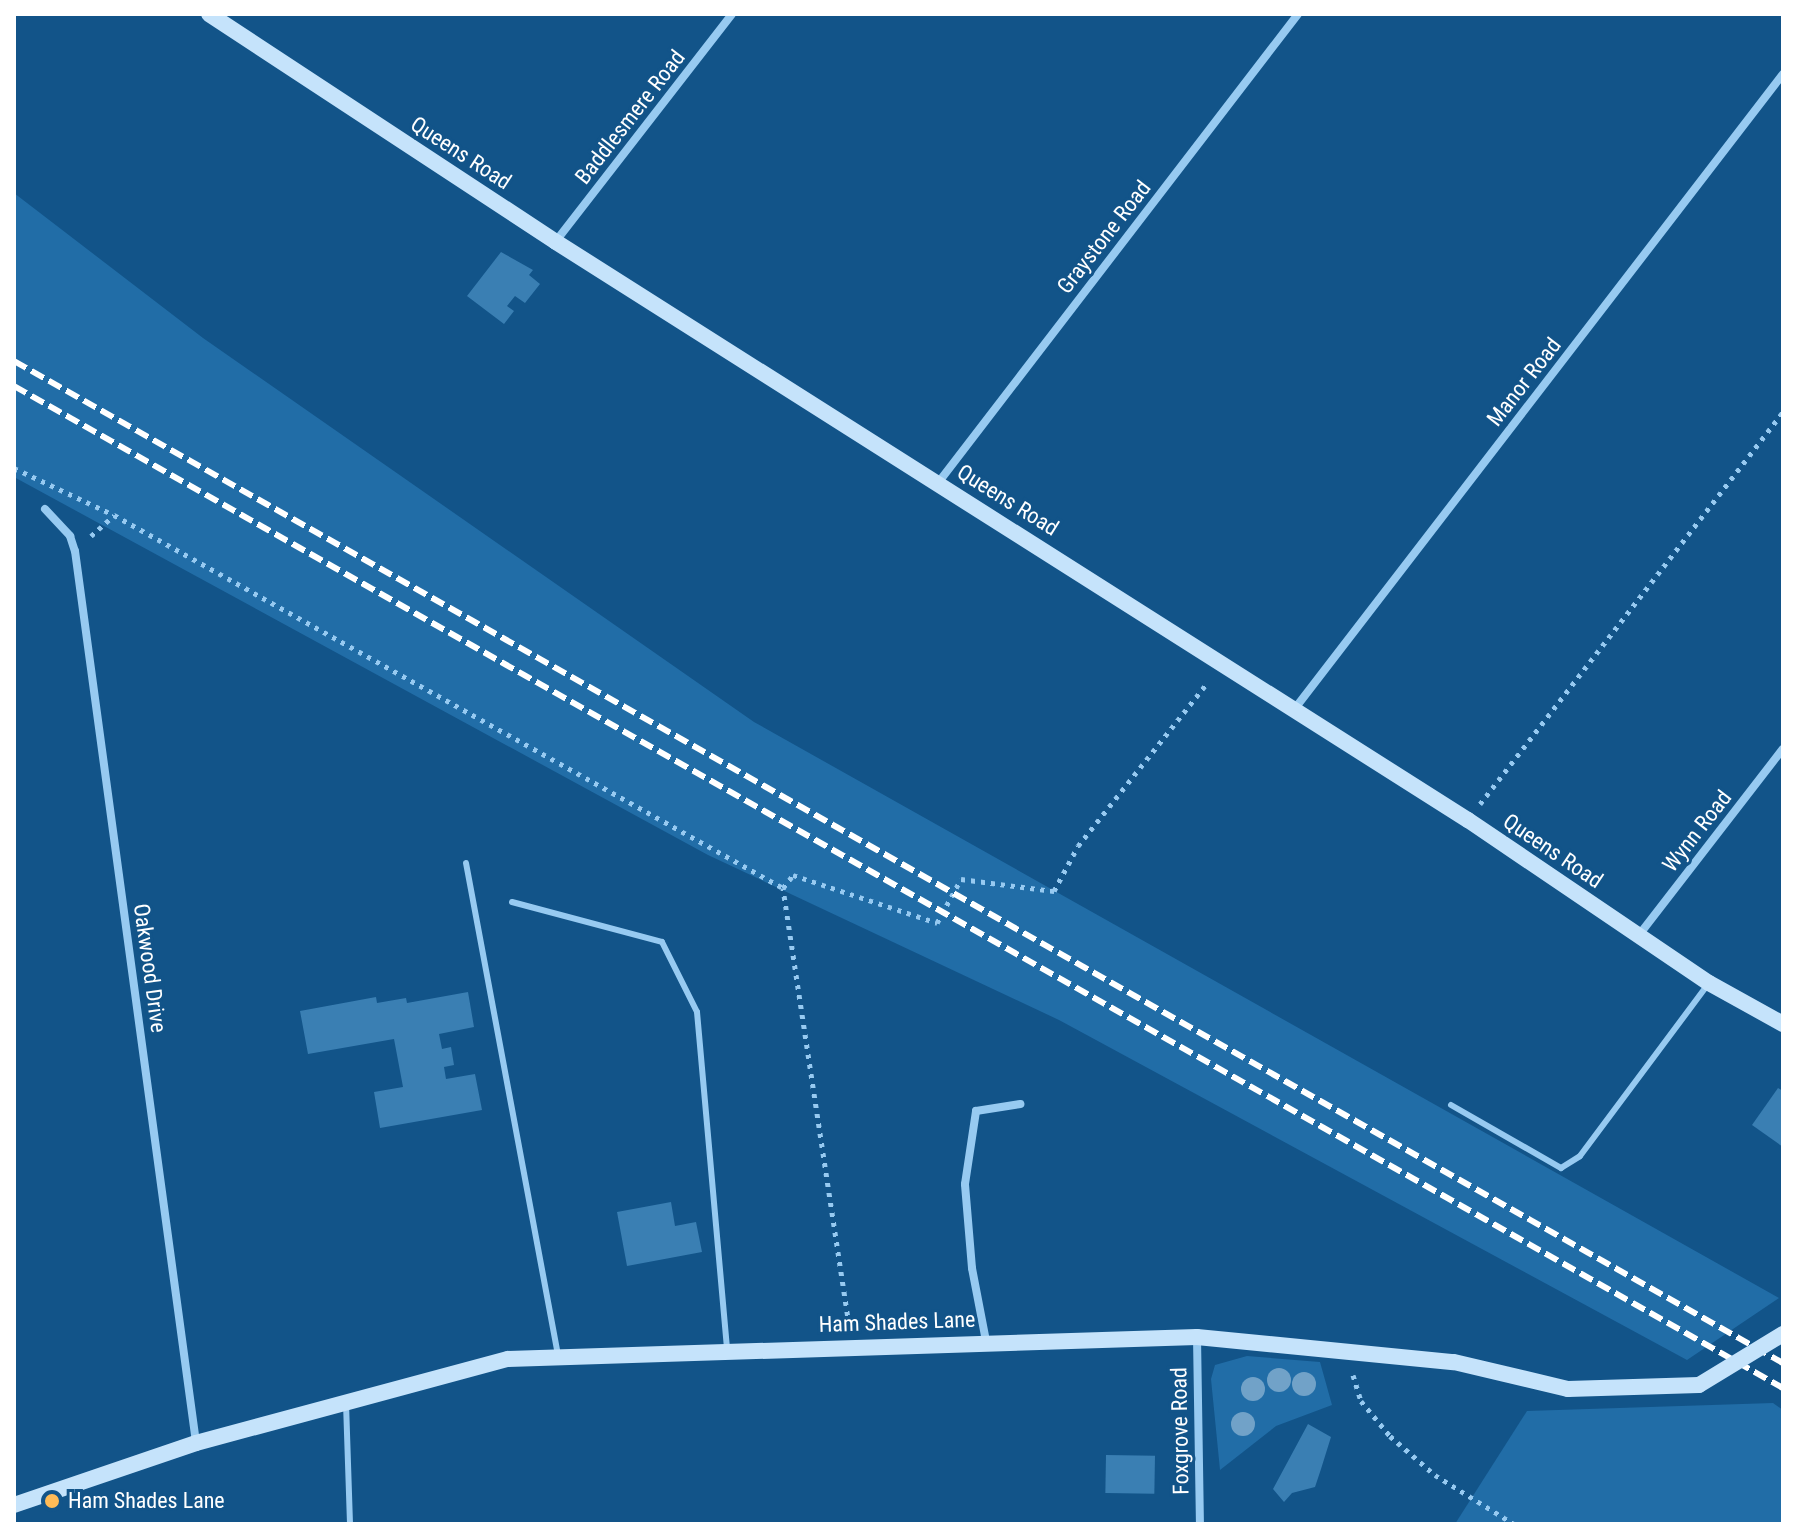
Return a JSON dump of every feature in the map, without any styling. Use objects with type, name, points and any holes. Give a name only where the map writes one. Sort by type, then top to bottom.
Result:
[{"type":"street","name":"Queens Road","points":[[209,14],[556,242],[1224,662],[1293,712],[1468,820],[1709,983],[1783,1024]]},
{"type":"street","name":"Baddlesmere Road","points":[[556,242],[732,14]]},
{"type":"street","name":"Graystone Road","points":[[938,483],[1298,14]]},
{"type":"street","name":"Manor Road","points":[[1293,712],[1783,74]]},
{"type":"street","name":"Oakwood Drive","points":[[45,509],[70,536],[75,551],[196,1443]]},
{"type":"street","name":"Wynn Road","points":[[1639,935],[1783,749]]},
{"type":"street","points":[[986,1341],[972,1268],[965,1184],[976,1111],[1020,1104]]},
{"type":"street","name":"Ham Shades Lane","points":[[14,1505],[196,1443],[508,1359],[986,1341],[1197,1337],[1349,1355],[1454,1362],[1568,1389],[1699,1385],[1783,1334]]},
{"type":"street","name":"Foxgrove Road","points":[[1197,1337],[1200,1524]]},
{"type":"lane","points":[[466,863],[558,1358]]},
{"type":"lane","points":[[512,902],[662,942],[697,1012],[727,1351]]},
{"type":"lane","points":[[1451,1105],[1561,1168],[1580,1156],[1709,983]]},
{"type":"lane","points":[[346,1403],[350,1524]]},
{"type":"path","points":[[1468,820],[1783,412]]},
{"type":"path","points":[[14,468],[114,515],[783,888]]},
{"type":"path","points":[[75,551],[114,515]]},
{"type":"path","points":[[852,1346],[783,888],[793,875],[937,923],[961,879],[1054,891],[1078,846],[1224,662]]},
{"type":"path","points":[[1349,1355],[1361,1401],[1390,1436],[1435,1475],[1514,1524]]},
{"type":"shaded area","points":[[14,193],[203,338],[754,722],[1779,1298],[1687,1360],[1059,1020],[708,855],[14,477]]},
{"type":"shaded area","points":[[1247,1356],[1320,1362],[1332,1405],[1276,1426],[1220,1470],[1211,1379],[1215,1365]]},
{"type":"shaded area","points":[[1773,1403],[1783,1410],[1783,1524],[1455,1524],[1527,1411]]},
{"type":"building","points":[[501,252],[533,270],[529,275],[540,284],[525,303],[515,296],[507,306],[514,311],[504,324],[467,296]]},
{"type":"building","points":[[468,992],[474,1027],[439,1034],[442,1049],[451,1047],[454,1065],[444,1067],[446,1079],[475,1074],[482,1110],[380,1128],[374,1092],[403,1087],[394,1039],[308,1054],[300,1011],[376,997],[377,1003],[406,998],[407,1003]]},
{"type":"building","points":[[1778,1088],[1783,1091],[1783,1147],[1752,1125]]},
{"type":"building","points":[[671,1202],[675,1226],[696,1222],[702,1252],[627,1266],[617,1212]]},
{"type":"building","points":[[1308,1424],[1331,1437],[1315,1487],[1292,1493],[1284,1502],[1273,1489]]},
{"type":"building","points":[[1106,1455],[1155,1456],[1154,1494],[1105,1493]]},
{"type":"railway","points":[[14,361],[1783,1363]]},
{"type":"railway","points":[[14,386],[1783,1388]]},
{"type":"place","name":"Ham Shades Lane","points":[[52,1501]]}]
